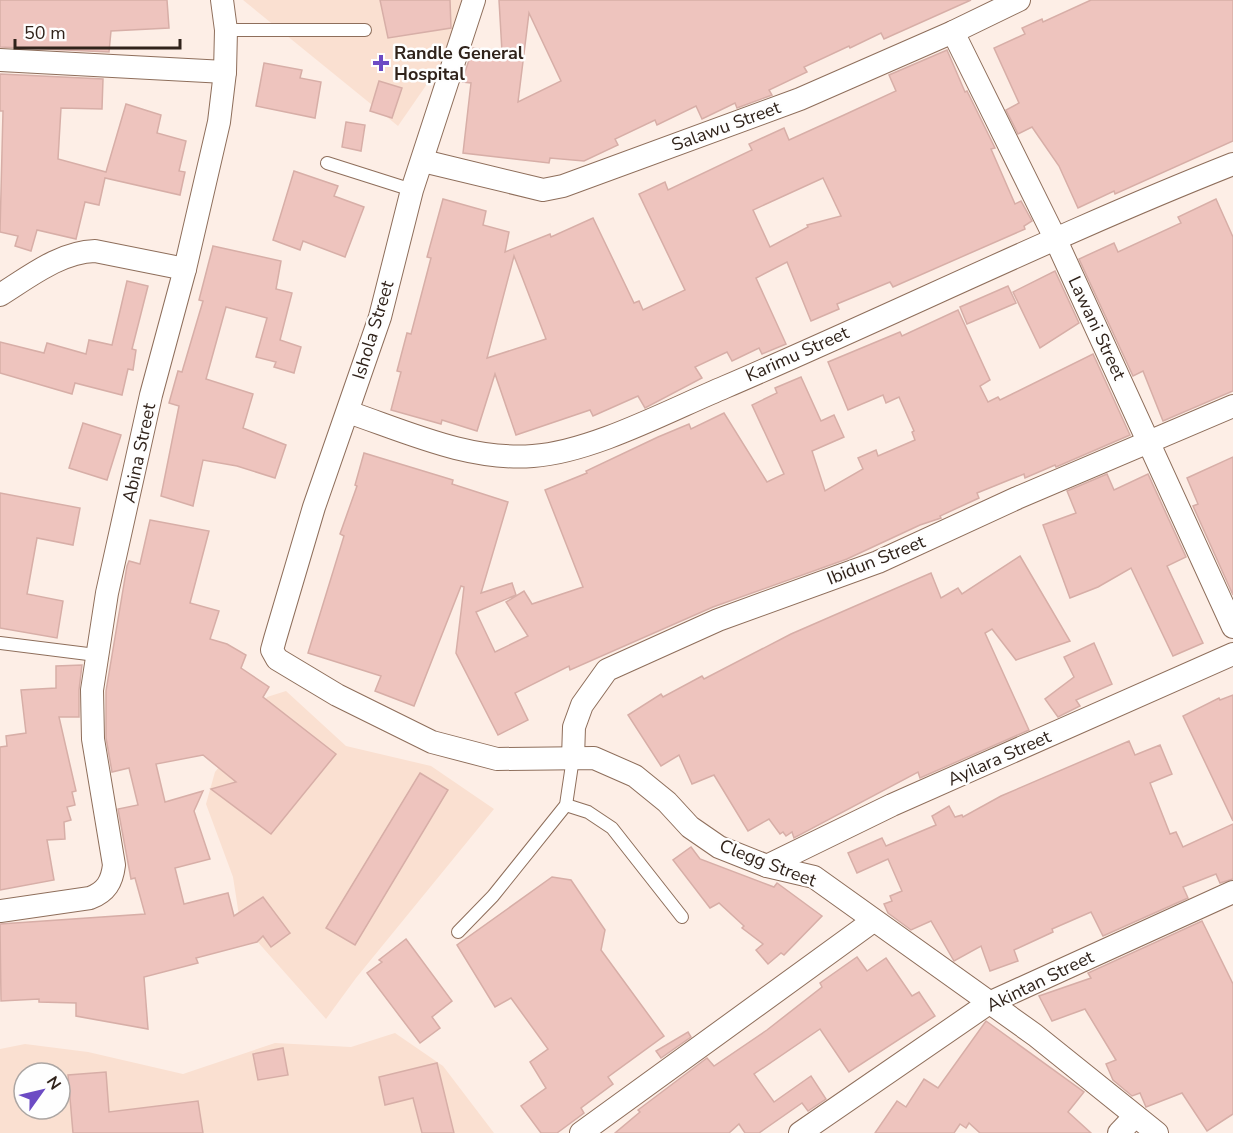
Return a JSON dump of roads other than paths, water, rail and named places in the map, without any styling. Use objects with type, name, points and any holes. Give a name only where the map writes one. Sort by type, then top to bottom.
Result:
[{"type":"street","name":"Abina Street","points":[[0,911],[90,898],[100,894],[112,878],[114,865],[93,739],[92,690],[96,654],[107,593],[151,395],[185,269],[219,122],[225,72],[226,30],[222,0]]},
{"type":"street","name":"Ishola Street","points":[[277,659],[272,650],[274,639],[315,507],[380,317],[412,190],[474,0]]},
{"type":"street","name":"Salawu Street","points":[[423,160],[543,190],[563,186],[800,99],[953,32],[1019,0]]},
{"type":"street","name":"Lawani Street","points":[[953,32],[1055,238],[1233,627]]},
{"type":"street","points":[[0,60],[225,72]]},
{"type":"street","name":"Karimu Street","points":[[348,412],[475,453],[535,456],[584,445],[766,369],[1055,238],[1233,164]]},
{"type":"street","points":[[0,295],[63,257],[81,251],[95,251],[185,269]]},
{"type":"street","name":"Ibidun Street","points":[[573,758],[574,727],[582,705],[607,670],[718,620],[878,562],[1149,440],[1233,406]]},
{"type":"street","name":"Ayilara Street","points":[[767,866],[892,805],[1233,654]]},
{"type":"street","name":"Clegg Street","points":[[277,659],[337,695],[432,742],[497,759],[594,758],[635,776],[668,802],[690,827],[719,847],[767,866],[814,877],[1035,1035],[1157,1133]]},
{"type":"street","name":"Akintan Street","points":[[800,1133],[989,1003],[1233,892]]},
{"type":"street","points":[[582,1133],[873,921]]},
{"type":"street","points":[[1119,1133],[1135,1116]]},
{"type":"lane","points":[[226,30],[365,30]]},
{"type":"lane","points":[[327,163],[412,190]]},
{"type":"lane","points":[[0,644],[96,654]]},
{"type":"lane","points":[[458,932],[494,896],[566,805],[573,758]]},
{"type":"lane","points":[[566,805],[588,812],[612,828],[682,916]]},
{"type":"place","name":"Randle General Hospital","points":[[381,63]]}]
